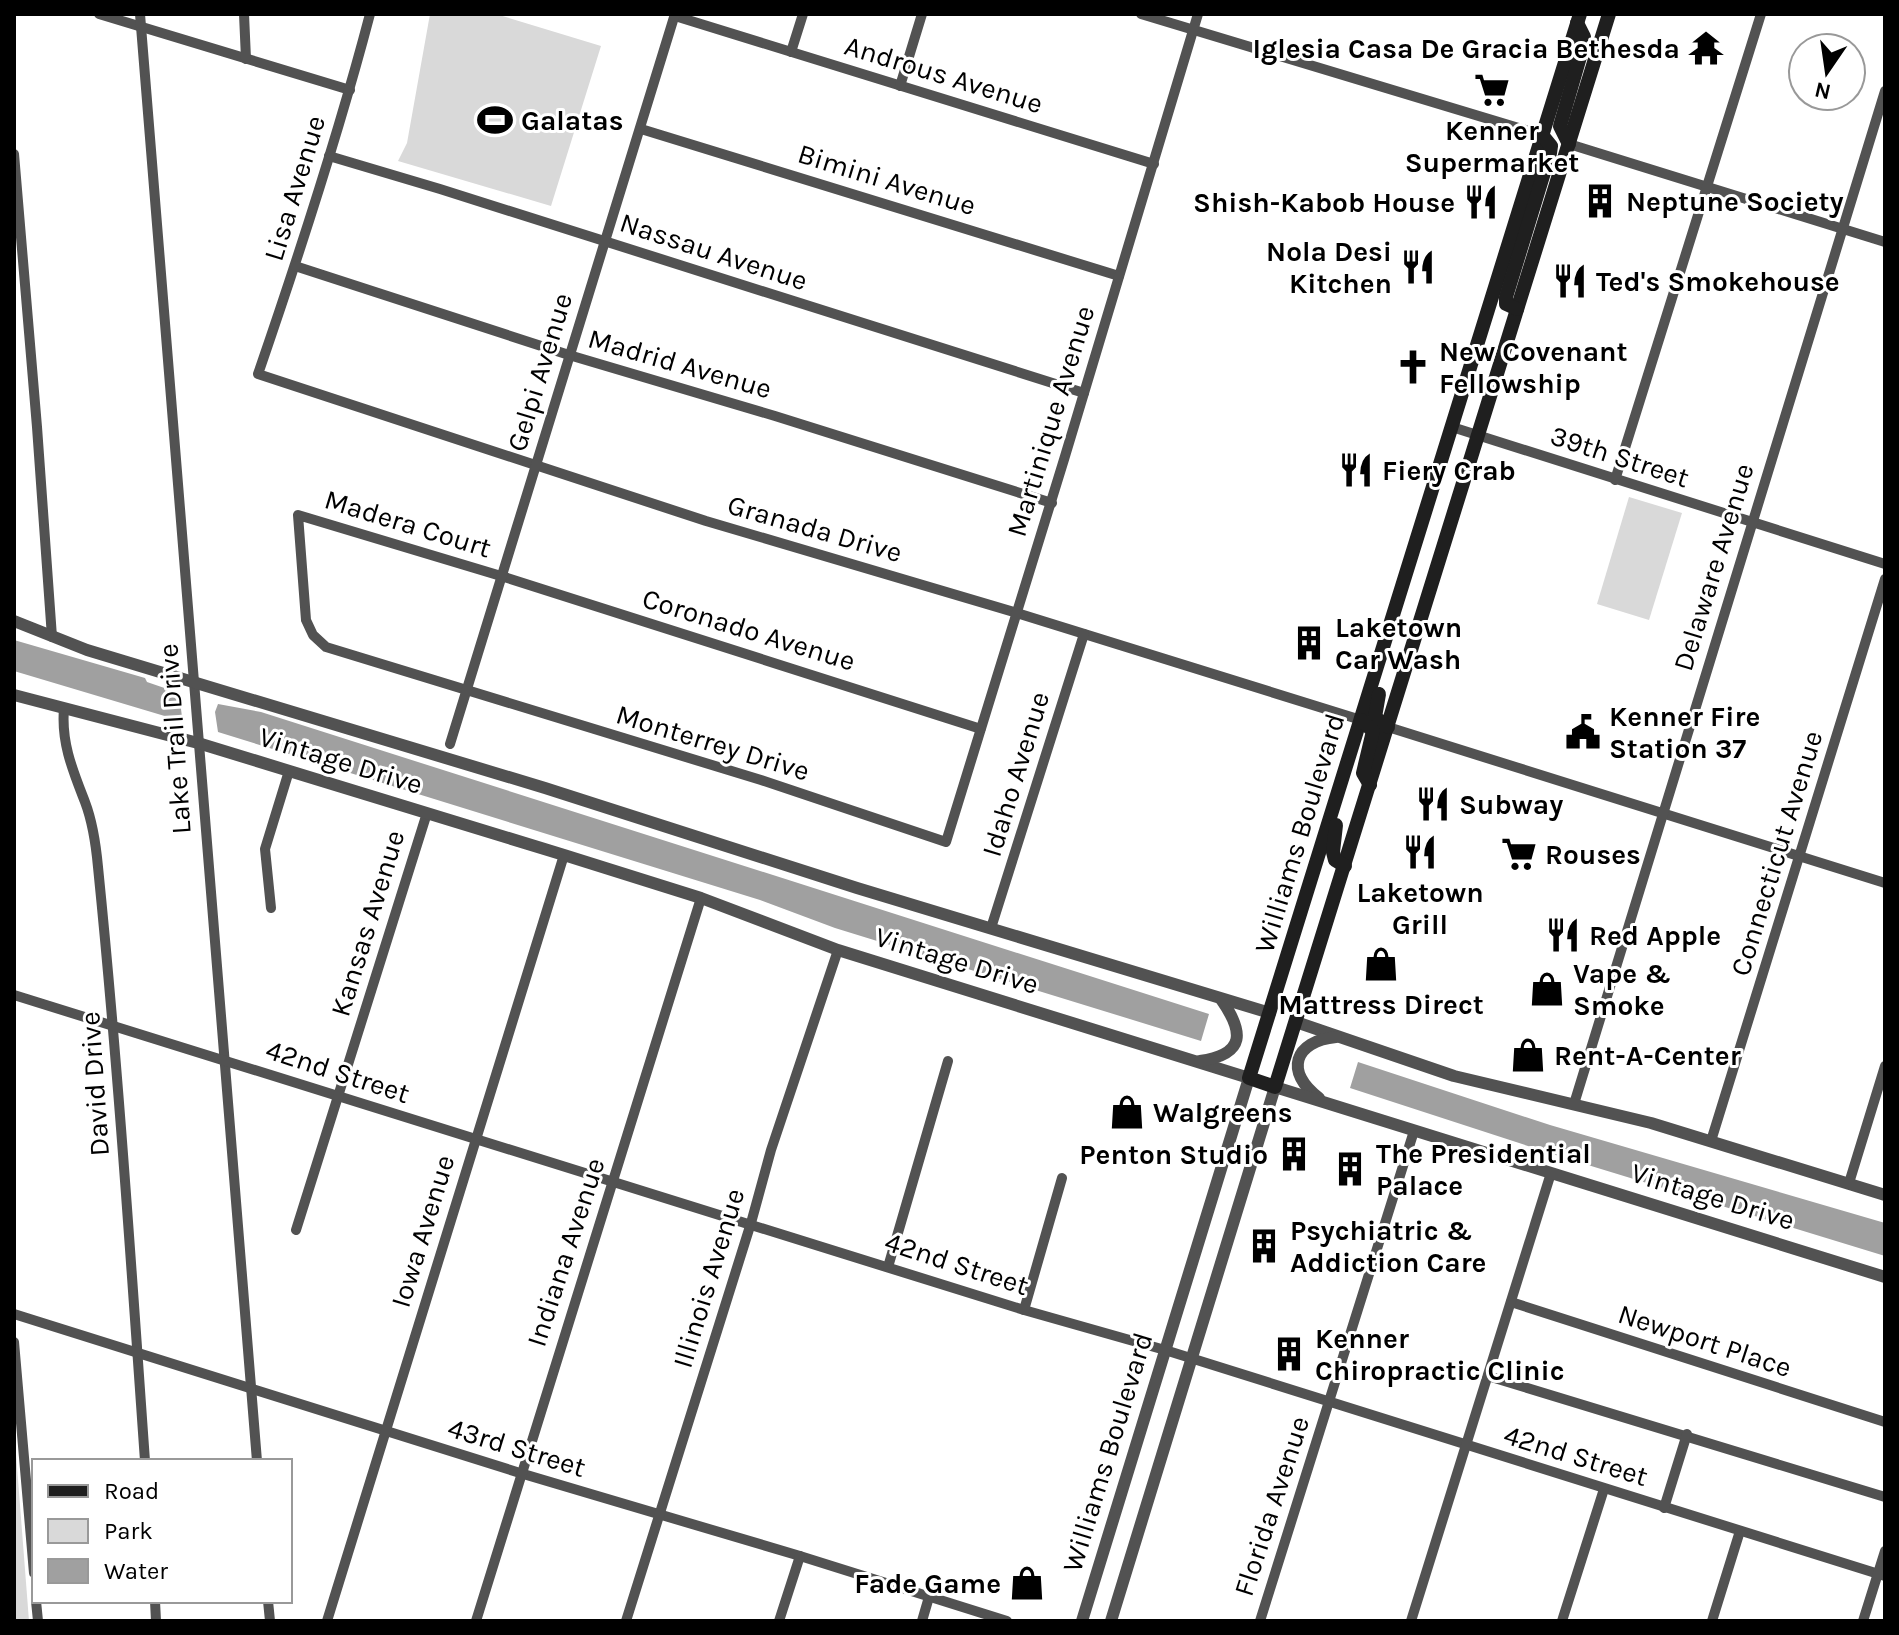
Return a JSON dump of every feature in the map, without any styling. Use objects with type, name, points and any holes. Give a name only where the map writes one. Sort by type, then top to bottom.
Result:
[{"type":"main road","name":"Williams Boulevard","points":[[1275,1087],[1609,14]]},
{"type":"main road","name":"Williams Boulevard","points":[[1249,1078],[1578,18]]},
{"type":"main road","points":[[1569,144],[1560,126],[1582,50],[1584,37],[1578,18]]},
{"type":"main road","points":[[1517,309],[1506,304],[1506,297],[1550,153],[1551,146],[1542,135]]},
{"type":"main road","points":[[1380,659],[1384,678],[1374,714],[1380,724],[1388,727]]},
{"type":"main road","points":[[1361,720],[1373,731],[1363,773],[1370,785]]},
{"type":"main road","points":[[1342,781],[1333,852],[1335,860],[1345,866]]},
{"type":"main road","name":"Vintage Drive","points":[[1270,1013],[1296,1022]]},
{"type":"main road","name":"Vintage Drive","points":[[1249,1078],[1275,1087]]},
{"type":"street","points":[[99,14],[350,90]]},
{"type":"street","name":"Lake Trail Drive","points":[[140,14],[257,1459]]},
{"type":"street","points":[[244,14],[246,59]]},
{"type":"street","name":"Lisa Avenue","points":[[258,374],[350,90],[370,14]]},
{"type":"street","points":[[791,52],[803,14]]},
{"type":"street","points":[[900,86],[922,14]]},
{"type":"street","points":[[1141,14],[1542,135]]},
{"type":"street","name":"Martinique Avenue","points":[[946,842],[1052,503],[1198,14]]},
{"type":"street","points":[[1615,480],[1761,14]]},
{"type":"street","name":"Androus Avenue","points":[[675,15],[1154,164]]},
{"type":"street","name":"Gelpi Avenue","points":[[450,744],[675,15]]},
{"type":"street","name":"Delaware Avenue","points":[[1574,1104],[1885,91]]},
{"type":"street","name":"Bimini Avenue","points":[[641,129],[1119,276]]},
{"type":"street","points":[[1569,144],[1885,242]]},
{"type":"street","points":[[14,154],[52,637]]},
{"type":"street","name":"Nassau Avenue","points":[[329,156],[1084,393]]},
{"type":"street","name":"Madrid Avenue","points":[[295,266],[569,355],[1052,503]]},
{"type":"street","name":"Granada Drive","points":[[258,374],[706,521],[1361,720]]},
{"type":"street","name":"39th Street","points":[[1452,427],[1885,564]]},
{"type":"street","name":"Madera Court","points":[[465,691],[326,647],[313,635],[306,620],[298,515],[501,576]]},
{"type":"street","name":"Coronado Avenue","points":[[501,576],[981,729]]},
{"type":"street","name":"Connecticut Avenue","points":[[1711,1141],[1885,579]]},
{"type":"street","name":"Vintage Drive","points":[[14,621],[52,637],[1270,1013]]},
{"type":"street","name":"Idaho Avenue","points":[[991,928],[1084,634]]},
{"type":"street","name":"Monterrey Drive","points":[[465,691],[761,780],[946,842]]},
{"type":"street","name":"Vintage Drive","points":[[14,695],[198,743],[564,855],[701,898],[838,950],[1249,1078]]},
{"type":"street","name":"David Drive","points":[[64,709],[71,771],[95,835],[114,1025],[145,1459]]},
{"type":"street","points":[[1388,727],[1885,883]]},
{"type":"street","points":[[271,908],[265,849],[289,771]]},
{"type":"street","name":"Kansas Avenue","points":[[296,1230],[427,813]]},
{"type":"street","name":"Iowa Avenue","points":[[327,1621],[564,855]]},
{"type":"street","name":"Indiana Avenue","points":[[476,1621],[701,898]]},
{"type":"street","name":"Illinois Avenue","points":[[626,1621],[771,1150],[838,950]]},
{"type":"street","name":"42nd Street","points":[[14,995],[1024,1310],[1192,1358],[1881,1575]]},
{"type":"street","points":[[1197,1062],[1226,1054],[1237,1039],[1235,1019],[1221,999]]},
{"type":"street","name":"Vintage Drive","points":[[1296,1022],[1454,1076],[1711,1141],[1885,1195]]},
{"type":"street","points":[[1328,1104],[1302,1081],[1299,1061],[1312,1042],[1340,1037]]},
{"type":"street","points":[[888,1267],[948,1061]]},
{"type":"street","points":[[1849,1183],[1885,1066]]},
{"type":"street","name":"Williams Boulevard","points":[[1082,1621],[1249,1078]]},
{"type":"street","name":"Vintage Drive","points":[[1275,1087],[1885,1277]]},
{"type":"street","name":"Williams Boulevard","points":[[1111,1621],[1275,1087]]},
{"type":"street","name":"Florida Avenue","points":[[1260,1621],[1414,1131]]},
{"type":"street","points":[[1411,1621],[1551,1173]]},
{"type":"street","points":[[1024,1310],[1062,1178]]},
{"type":"street","name":"Newport Place","points":[[1511,1302],[1885,1422]]},
{"type":"street","name":"43rd Street","points":[[14,1314],[520,1473],[1007,1621]]},
{"type":"street","points":[[14,1342],[32,1550]]},
{"type":"street","points":[[1488,1376],[1687,1434],[1885,1497]]},
{"type":"street","points":[[1664,1508],[1687,1434]]},
{"type":"street","points":[[1562,1621],[1604,1489]]},
{"type":"street","points":[[1712,1621],[1740,1531]]},
{"type":"street","points":[[1863,1621],[1881,1575],[1885,1551]]},
{"type":"street","points":[[779,1621],[800,1556]]},
{"type":"street","points":[[922,1621],[929,1597]]},
{"type":"green space","name":"Galatas","points":[[430,14],[496,14],[601,46],[551,206],[398,161],[407,143]]},
{"type":"green space","points":[[1629,497],[1682,513],[1649,620],[1597,604]]},
{"type":"green space","points":[[14,1428],[29,1621],[14,1621]]},
{"type":"water","points":[[14,640],[145,678],[147,682],[179,693],[182,717],[168,717],[14,671]]},
{"type":"water","points":[[218,704],[261,712],[1209,1014],[1201,1041],[218,732],[215,712]]},
{"type":"water","points":[[1358,1062],[1550,1125],[1885,1223],[1885,1256],[1350,1088]]},
{"type":"place","name":"Iglesia Casa De Gracia Bethesda","points":[[1706,48]]},
{"type":"place","name":"Kenner Supermarket","points":[[1492,90]]},
{"type":"place","name":"Galatas","points":[[495,120]]},
{"type":"place","name":"Neptune Society","points":[[1600,201]]},
{"type":"place","name":"Shish-Kabob House","points":[[1481,202]]},
{"type":"place","name":"Nola Desi Kitchen","points":[[1418,267]]},
{"type":"place","name":"Ted's Smokehouse","points":[[1570,281]]},
{"type":"place","name":"New Covenant Fellowship","points":[[1413,367]]},
{"type":"place","name":"Fiery Crab","points":[[1356,470]]},
{"type":"place","name":"Laketown Car Wash","points":[[1309,643]]},
{"type":"place","name":"Kenner Fire Station 37","points":[[1583,732]]},
{"type":"place","name":"Subway","points":[[1433,804]]},
{"type":"place","name":"Laketown Grill","points":[[1420,852]]},
{"type":"place","name":"Rouses","points":[[1519,854]]},
{"type":"place","name":"Red Apple","points":[[1563,935]]},
{"type":"place","name":"Mattress Direct","points":[[1381,964]]},
{"type":"place","name":"Vape & Smoke","points":[[1547,989]]},
{"type":"place","name":"Rent-A-Center","points":[[1528,1055]]},
{"type":"place","name":"Walgreens","points":[[1127,1112]]},
{"type":"place","name":"Penton Studio","points":[[1294,1154]]},
{"type":"place","name":"The Presidential Palace","points":[[1350,1169]]},
{"type":"place","name":"Psychiatric & Addiction Care","points":[[1264,1246]]},
{"type":"place","name":"Kenner Chiropractic Clinic","points":[[1289,1354]]},
{"type":"place","name":"Fade Game","points":[[1027,1583]]}]
